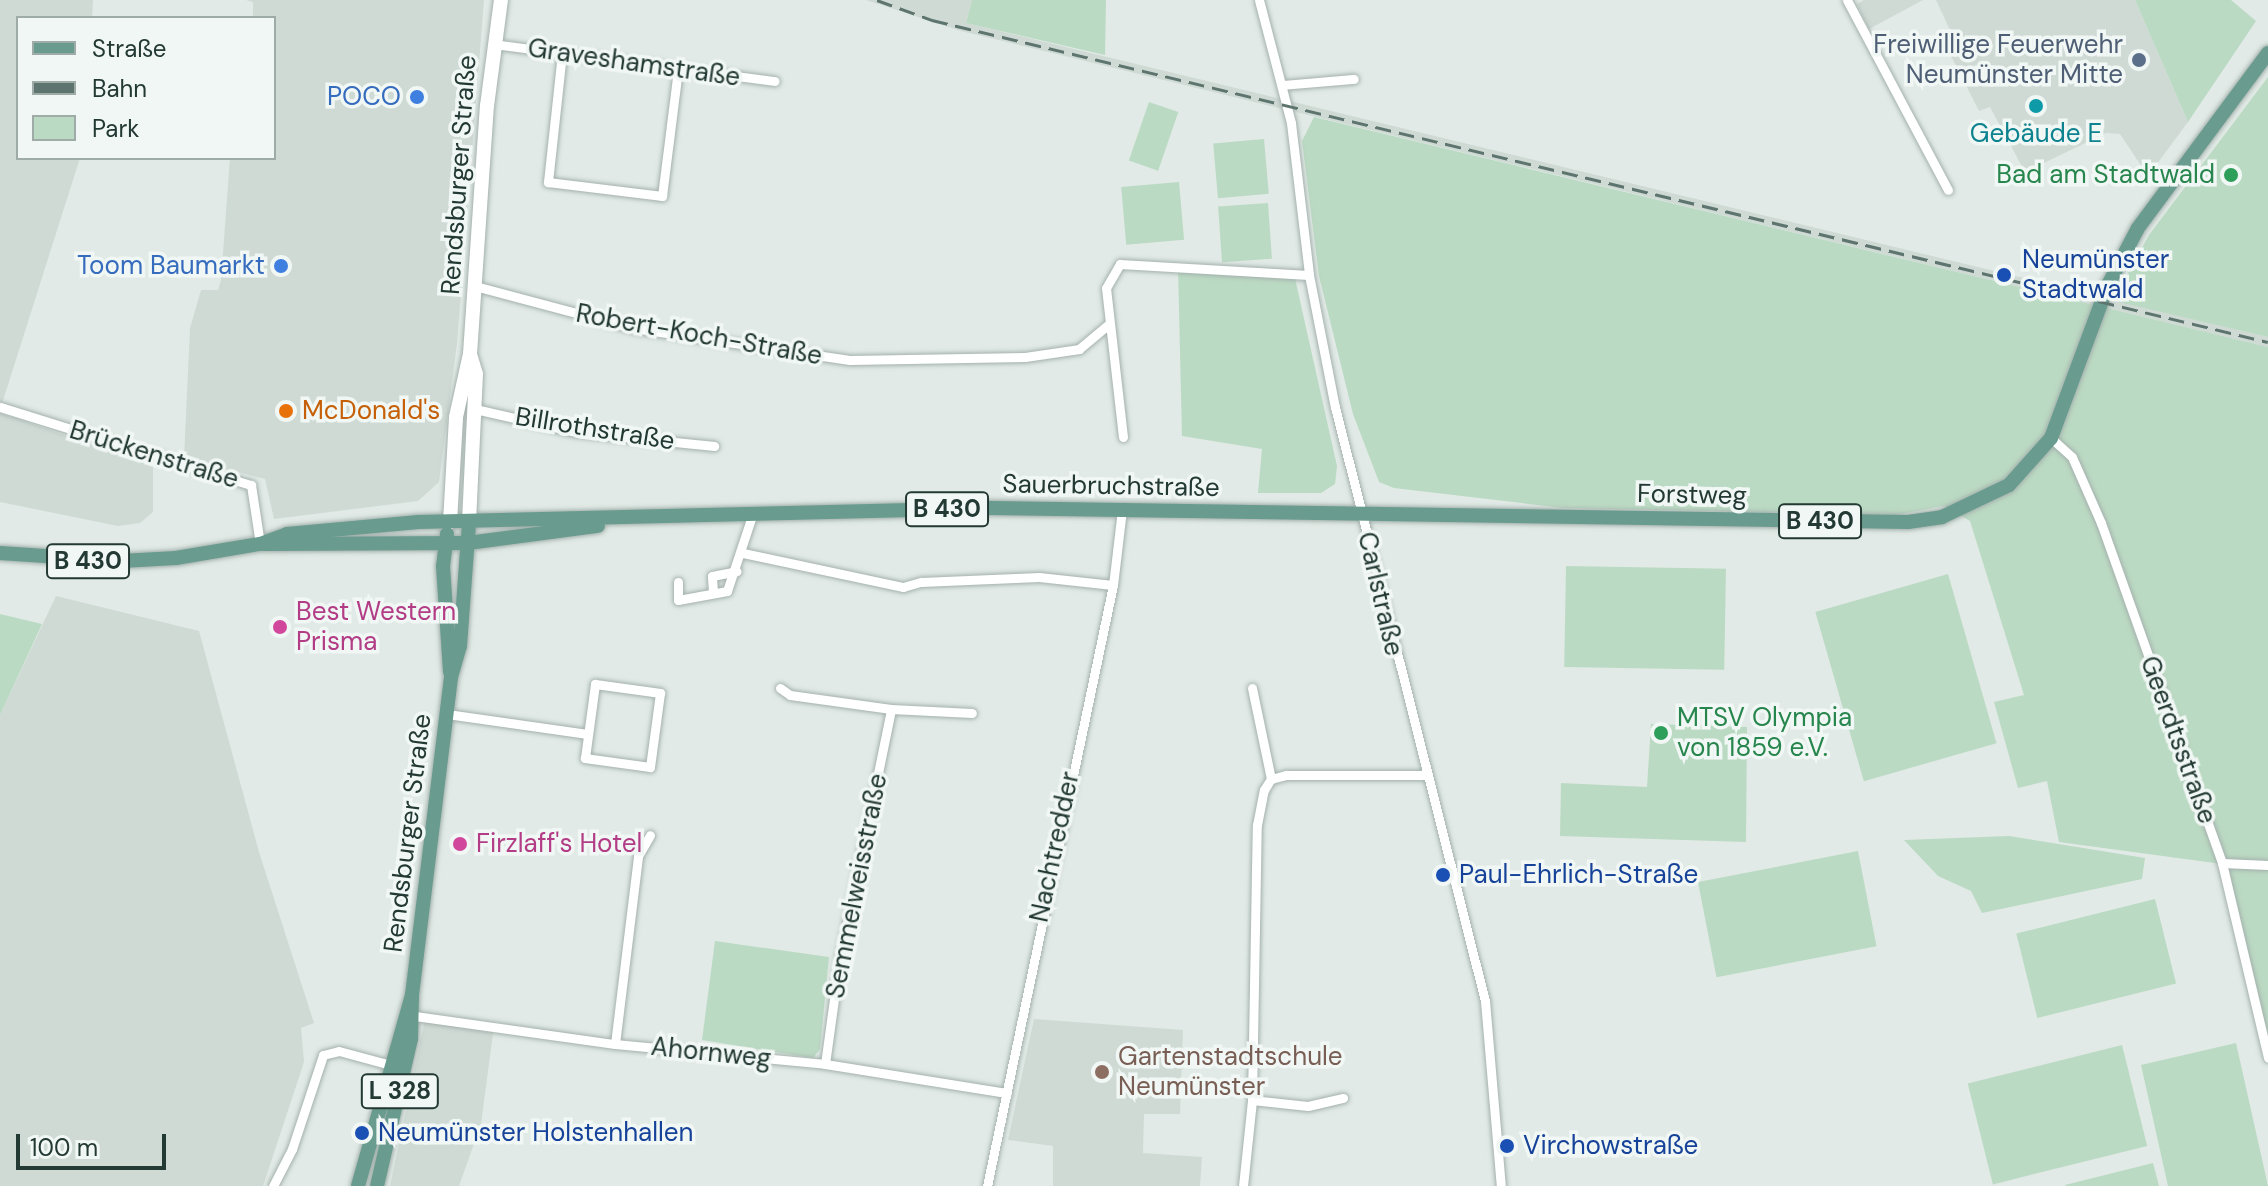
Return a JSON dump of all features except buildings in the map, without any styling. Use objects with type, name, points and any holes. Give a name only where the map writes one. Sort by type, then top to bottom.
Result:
[{"type":"main road","name":"Forstweg","points":[[1360,513],[1908,522],[1981,502],[2009,485],[2051,438],[2099,312],[2138,228],[2268,53]]},
{"type":"main road","name":"Sauerbruchstraße","points":[[469,522],[753,513],[1122,509],[1360,513]]},
{"type":"main road","name":"Sauerbruchstraße","points":[[468,543],[622,519]]},
{"type":"main road","name":"Rendsburger Straße","points":[[450,522],[446,542],[444,602],[451,677]]},
{"type":"main road","name":"B 430","points":[[260,544],[287,534],[469,522]]},
{"type":"main road","name":"Rendsburger Straße","points":[[358,1186],[412,995],[451,677],[460,646],[469,522]]},
{"type":"main road","name":"B 430","points":[[0,553],[121,561],[260,544],[468,543]]},
{"type":"main road","name":"Rendsburger Straße","points":[[377,1186],[409,1051],[415,1016],[412,995]]},
{"type":"street","name":"Rendsburger Straße","points":[[450,522],[456,417],[470,354],[493,44],[501,0]]},
{"type":"street","name":"Carlstraße","points":[[1259,0],[1282,85],[1309,275],[1360,513],[1485,1001],[1501,1186]]},
{"type":"street","points":[[1847,0],[1948,190]]},
{"type":"street","name":"Graveshamstraße","points":[[493,44],[775,81]]},
{"type":"street","points":[[562,53],[548,182],[662,196],[678,70]]},
{"type":"street","points":[[1282,85],[1354,79]]},
{"type":"street","points":[[1123,437],[1106,288],[1120,264],[1309,275]]},
{"type":"street","name":"Robert-Koch-Straße","points":[[475,286],[662,333],[797,355],[969,362],[1079,349],[1109,324]]},
{"type":"street","name":"Rendsburger Straße","points":[[469,522],[476,374],[470,354]]},
{"type":"street","name":"Brückenstraße","points":[[0,407],[251,485],[260,544]]},
{"type":"street","name":"Billrothstraße","points":[[475,409],[576,432],[714,446]]},
{"type":"street","name":"Geerdtsstraße","points":[[2051,438],[2072,457],[2101,523],[2222,863],[2268,1058]]},
{"type":"street","name":"Nachtredder","points":[[987,1186],[1113,585],[1122,509]]},
{"type":"street","points":[[678,582],[678,600],[727,591],[743,553],[753,513]]},
{"type":"street","points":[[743,553],[903,587],[921,582],[1039,577],[1113,585]]},
{"type":"street","points":[[713,592],[712,576],[737,571]]},
{"type":"street","points":[[595,684],[660,693],[650,767],[585,758],[588,734],[595,684]]},
{"type":"street","points":[[780,688],[790,695],[891,709],[972,713]]},
{"type":"street","points":[[1243,1186],[1252,1100],[1257,825],[1271,779],[1252,688]]},
{"type":"street","name":"Semmelweisstraße","points":[[825,1064],[839,963],[891,709]]},
{"type":"street","points":[[447,714],[588,734]]},
{"type":"street","points":[[1271,779],[1426,775]]},
{"type":"street","points":[[615,1044],[638,856],[650,835]]},
{"type":"street","points":[[2222,863],[2268,865]]},
{"type":"street","name":"Ahornweg","points":[[415,1016],[615,1044],[825,1064],[1007,1093]]},
{"type":"street","points":[[288,1186],[273,1185],[292,1149],[323,1055],[339,1051],[391,1065]]},
{"type":"street","points":[[391,1065],[409,1051]]},
{"type":"street","points":[[391,1065],[400,1092]]},
{"type":"street","points":[[1252,1100],[1308,1106],[1343,1098]]},
{"type":"shaded area","points":[[0,0],[93,0],[92,16],[16,16],[16,160],[79,160],[0,410]]},
{"type":"shaded area","points":[[246,0],[484,0],[457,343],[439,482],[418,501],[274,519],[265,479],[184,458],[190,328],[201,290],[218,290],[221,280],[230,160],[276,160],[276,16],[253,16],[253,2]]},
{"type":"shaded area","points":[[866,0],[972,0],[966,23],[2268,337],[2268,347],[961,31]]},
{"type":"shaded area","points":[[1864,0],[1923,0],[1869,29],[1857,4]]},
{"type":"shaded area","points":[[1936,0],[2135,0],[2188,122],[2148,176],[2120,134],[2106,133],[2025,172],[1990,107],[1979,111],[1949,52],[1958,47]]},
{"type":"shaded area","points":[[0,413],[153,466],[153,512],[140,523],[118,526],[0,502]]},
{"type":"shaded area","points":[[56,596],[199,631],[259,852],[314,1023],[301,1028],[304,1062],[263,1186],[0,1186],[0,715]]},
{"type":"shaded area","points":[[425,1019],[494,1026],[481,1124],[459,1186],[390,1186]]},
{"type":"shaded area","name":"Gartenstadtschule Neumünster","points":[[1034,1019],[1183,1030],[1180,1114],[1144,1114],[1143,1153],[1202,1157],[1200,1186],[1053,1186],[1053,1146],[1008,1140]]},
{"type":"green space","points":[[972,0],[1106,0],[1105,55],[966,23]]},
{"type":"green space","points":[[2135,0],[2231,0],[2256,21],[2188,122]]},
{"type":"green space","name":"Bad am Stadtwald","points":[[2268,77],[2268,337],[2119,302],[2122,284],[2149,235]]},
{"type":"green space","points":[[1149,102],[1178,112],[1158,171],[1129,161]]},
{"type":"green space","points":[[1314,117],[2268,347],[2268,1058],[2222,864],[2059,842],[2047,781],[2018,788],[1994,702],[2024,695],[1970,521],[1944,506],[1896,515],[1563,508],[1394,488],[1379,482],[1353,414],[1319,276],[1302,141]]},
{"type":"green space","points":[[1264,139],[1269,194],[1218,198],[1213,143]]},
{"type":"green space","points":[[1179,182],[1184,240],[1126,245],[1121,187]]},
{"type":"green space","points":[[1268,203],[1272,259],[1222,262],[1218,206]]},
{"type":"green space","points":[[1178,267],[1294,274],[1337,466],[1335,484],[1321,493],[1258,493],[1262,449],[1182,436]]},
{"type":"green space","points":[[1566,566],[1726,569],[1724,670],[1564,667]]},
{"type":"green space","points":[[1948,574],[1997,743],[1864,781],[1815,612]]},
{"type":"green space","points":[[0,614],[42,624],[0,715]]},
{"type":"green space","points":[[1651,724],[1747,727],[1746,842],[1560,836],[1561,783],[1647,787]]},
{"type":"green space","points":[[2009,836],[2145,858],[2142,879],[1982,913],[1971,891],[1938,876],[1904,840]]},
{"type":"green space","points":[[1858,851],[1877,946],[1717,977],[1698,882]]},
{"type":"green space","points":[[2155,899],[2176,983],[2037,1018],[2016,934]]},
{"type":"green space","points":[[715,941],[829,957],[820,1049],[813,1058],[702,1040]]},
{"type":"green space","points":[[2236,1043],[2268,1186],[2168,1186],[2141,1065]]},
{"type":"green space","points":[[2122,1045],[2147,1146],[1993,1184],[1968,1083]]},
{"type":"green space","points":[[2153,1163],[2159,1186],[2065,1185]]},
{"type":"railway","points":[[877,0],[932,20],[2268,342]]},
{"type":"place","name":"Freiwillige Feuerwehr Neumünster Mitte","points":[[2139,60]]},
{"type":"place","name":"POCO","points":[[417,97]]},
{"type":"place","name":"Gebäude E","points":[[2036,106]]},
{"type":"place","name":"Bad am Stadtwald","points":[[2231,175]]},
{"type":"place","name":"Toom Baumarkt","points":[[281,266]]},
{"type":"place","name":"Neumünster Stadtwald","points":[[2004,275]]},
{"type":"place","name":"McDonald's","points":[[286,411]]},
{"type":"place","name":"Best Western Prisma","points":[[280,627]]},
{"type":"place","name":"MTSV Olympia von 1859 e.V.","points":[[1661,733]]},
{"type":"place","name":"Firzlaff's Hotel","points":[[460,844]]},
{"type":"place","name":"Paul-Ehrlich-Straße","points":[[1443,875]]},
{"type":"place","name":"Gartenstadtschule Neumünster","points":[[1102,1072]]},
{"type":"place","name":"Neumünster Holstenhallen","points":[[362,1133]]},
{"type":"place","name":"Virchowstraße","points":[[1507,1146]]}]
